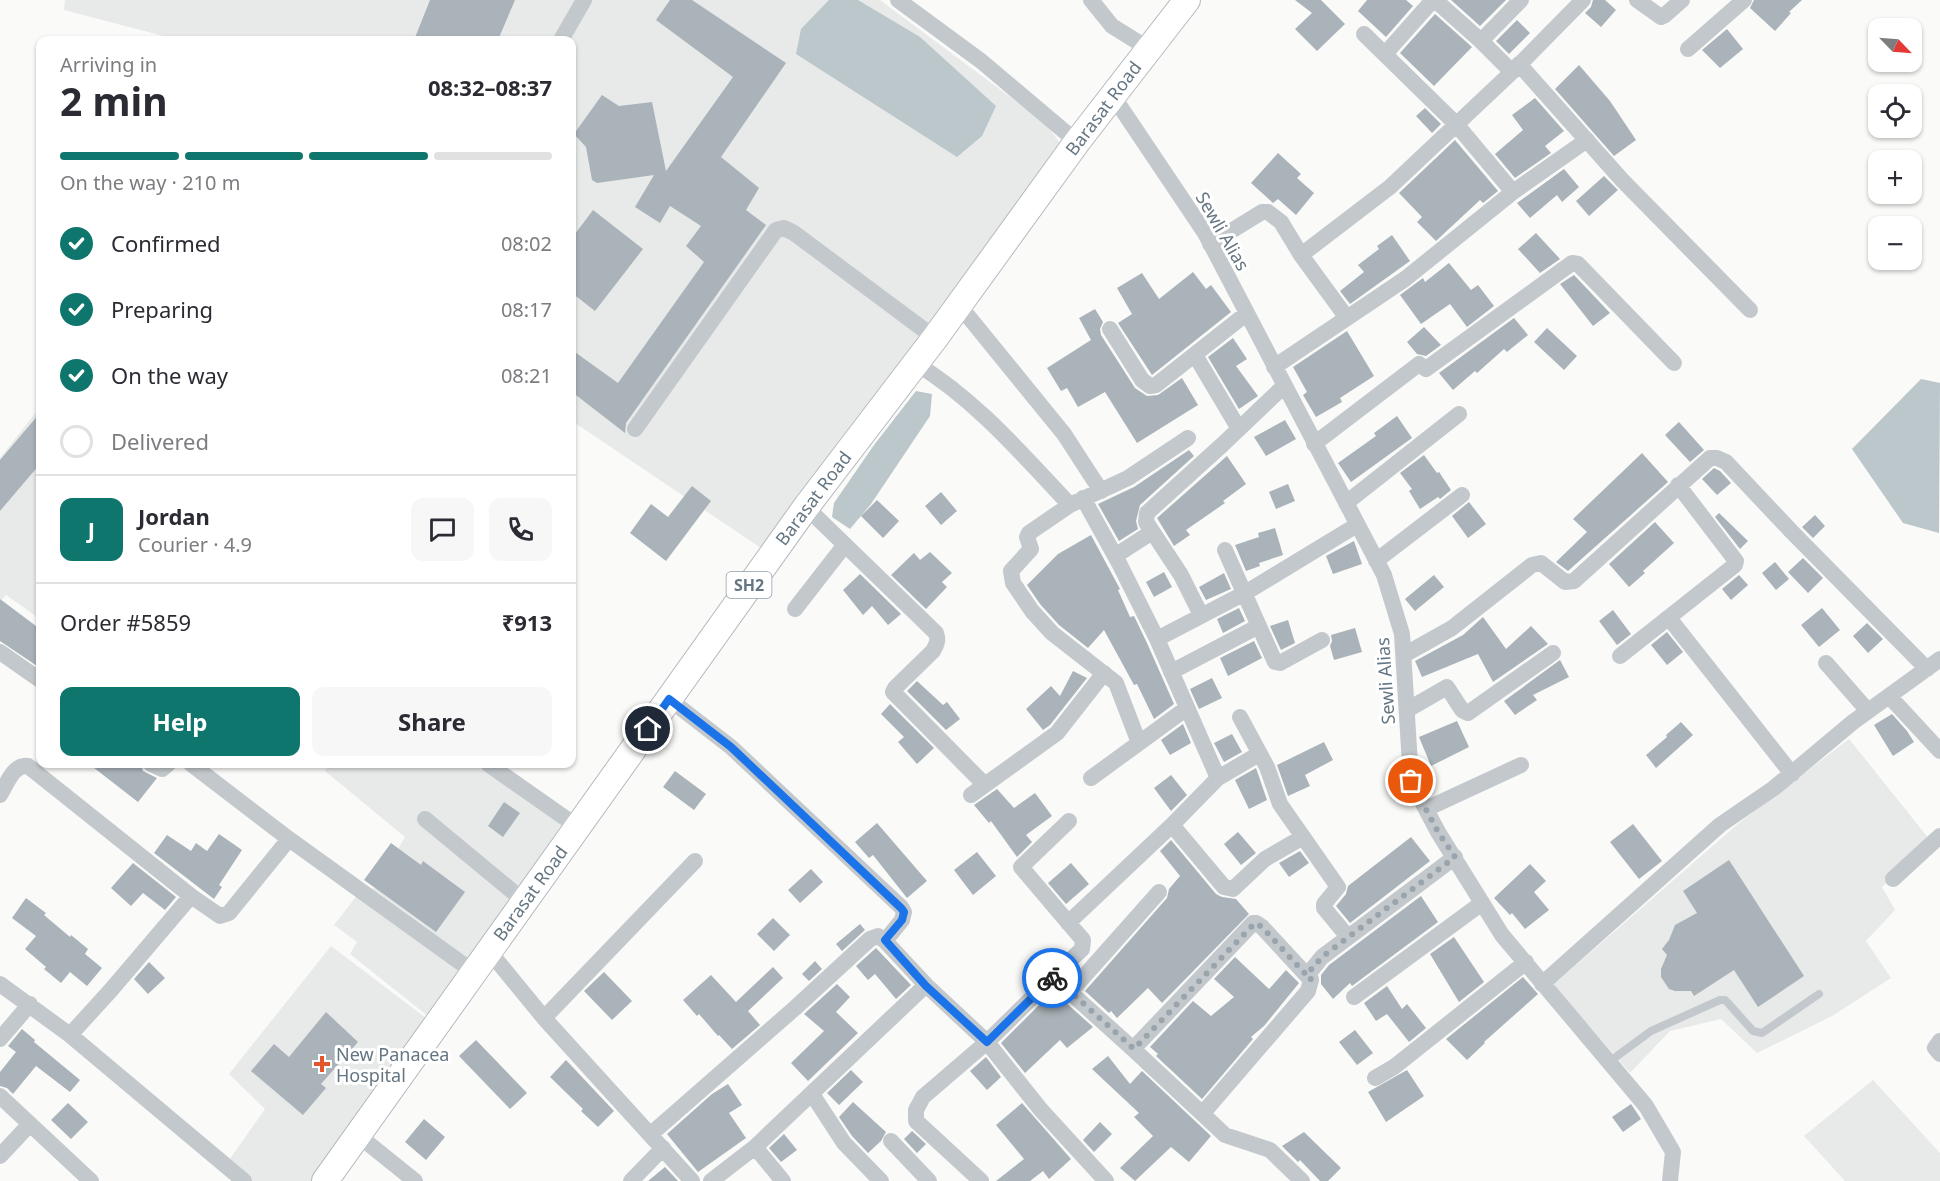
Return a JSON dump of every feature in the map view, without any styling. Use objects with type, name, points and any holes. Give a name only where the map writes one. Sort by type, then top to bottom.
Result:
[{"type":"main road","name":"Barasat Road","points":[[325,1181],[475,973],[716,630],[806,507],[935,338],[1077,142],[1187,0]]},
{"type":"street","points":[[563,36],[584,0]]},
{"type":"street","points":[[898,0],[981,61],[1077,142]]},
{"type":"street","points":[[1091,0],[1112,26],[1149,49]]},
{"type":"street","points":[[1385,54],[1434,0],[1515,68],[1750,310]]},
{"type":"street","points":[[1481,41],[1521,0]]},
{"type":"street","points":[[1301,255],[1390,187],[1583,0]]},
{"type":"street","points":[[1637,0],[1661,17],[1682,0]]},
{"type":"street","points":[[1688,49],[1744,0]]},
{"type":"street","points":[[1364,34],[1456,124],[1512,192]]},
{"type":"street","name":"Sewli Alias","points":[[1113,96],[1210,244],[1384,575],[1402,634],[1411,781],[1438,832],[1502,935],[1646,1106],[1673,1152],[1670,1181]]},
{"type":"street","points":[[1274,367],[1405,279],[1512,192],[1587,140]]},
{"type":"street","points":[[1210,244],[1262,212],[1268,212],[1281,222],[1301,255],[1347,318]]},
{"type":"street","points":[[635,429],[776,230],[784,228],[794,233],[935,338]]},
{"type":"street","points":[[1314,444],[1419,364],[1426,369],[1572,263],[1578,264],[1674,363]]},
{"type":"street","points":[[959,305],[1051,417],[1101,491]]},
{"type":"street","points":[[1110,329],[1142,380],[1150,386],[1156,385],[1246,314]]},
{"type":"street","points":[[1195,355],[1239,429]]},
{"type":"street","points":[[915,363],[941,379],[1076,502],[1115,556],[1157,639],[1218,778]]},
{"type":"street","points":[[1201,615],[1181,575],[1146,522],[1148,513],[1284,386]]},
{"type":"street","points":[[1346,503],[1459,414]]},
{"type":"street","points":[[1139,743],[1116,683],[1052,633],[1032,610],[1013,583],[1011,576],[1014,567],[1031,549],[1027,537],[1029,533],[1076,502],[1128,478],[1188,438]]},
{"type":"street","points":[[1404,655],[1452,628],[1532,565],[1541,563],[1565,582],[1574,581],[1678,485],[1710,458],[1717,458],[1726,462],[1791,531],[1934,664],[1868,711],[1774,788],[1720,825],[1542,984]]},
{"type":"street","points":[[1620,656],[1733,567],[1736,561],[1678,485]]},
{"type":"street","points":[[1376,561],[1462,495]]},
{"type":"street","points":[[806,507],[843,546],[936,633],[938,638],[933,651],[895,688],[893,693],[985,785]]},
{"type":"street","points":[[1157,639],[1245,593],[1357,525]]},
{"type":"street","points":[[1115,556],[1152,532]]},
{"type":"street","points":[[795,609],[843,546]]},
{"type":"street","points":[[1225,550],[1277,664],[1322,640]]},
{"type":"street","points":[[1669,618],[1792,774]]},
{"type":"street","points":[[1171,672],[1259,626]]},
{"type":"street","points":[[0,652],[36,677]]},
{"type":"street","points":[[1407,710],[1447,687],[1462,710],[1468,712],[1553,653]]},
{"type":"street","points":[[1826,663],[1868,711]]},
{"type":"street","points":[[971,795],[1057,733],[1104,673]]},
{"type":"street","points":[[1889,696],[1940,751]]},
{"type":"street","points":[[669,699],[731,747],[901,908],[904,912],[902,920],[885,940]]},
{"type":"street","points":[[1091,778],[1187,708]]},
{"type":"street","points":[[1240,717],[1267,767],[1280,804],[1338,887],[1324,904],[1324,908],[1348,937]]},
{"type":"street","points":[[1068,923],[1172,825],[1218,778],[1260,754]]},
{"type":"street","points":[[0,795],[17,768],[23,765],[28,766],[191,896],[220,916],[229,914],[289,839]]},
{"type":"street","points":[[1426,809],[1521,765]]},
{"type":"street","points":[[196,768],[289,839],[475,973]]},
{"type":"street","points":[[494,768],[578,827]]},
{"type":"street","points":[[425,819],[524,901]]},
{"type":"street","points":[[971,1178],[916,1120],[916,1110],[923,1097],[987,1042],[1084,946],[1083,940],[1020,867],[1069,821]]},
{"type":"street","points":[[1172,825],[1224,887],[1230,889],[1233,889],[1265,858],[1303,837]]},
{"type":"street","points":[[1893,879],[1940,836]]},
{"type":"street","points":[[1203,1113],[1308,992],[1311,980],[1309,972],[1322,957],[1455,857]]},
{"type":"street","points":[[544,1018],[696,861]]},
{"type":"street","points":[[1071,991],[1159,892]]},
{"type":"street","points":[[70,1035],[191,896]]},
{"type":"street","points":[[1354,997],[1482,903]]},
{"type":"street","points":[[1134,1049],[1256,923],[1311,980]]},
{"type":"street","points":[[651,1134],[870,939],[878,936],[885,940],[926,986],[987,1042],[1041,1110],[1106,1181]]},
{"type":"street","points":[[489,951],[544,1018],[693,1181]]},
{"type":"street","points":[[1375,1078],[1394,1067],[1526,962]]},
{"type":"street","points":[[1053,976],[1225,1135],[1270,1150],[1302,1181]]},
{"type":"street","points":[[0,984],[70,1035],[244,1181]]},
{"type":"street","points":[[711,1181],[755,1147],[926,986]]},
{"type":"street","points":[[0,1039],[30,1004]]},
{"type":"street","points":[[1940,1041],[1935,1047],[1940,1054]]},
{"type":"street","points":[[812,1094],[844,1143],[881,1181]]},
{"type":"street","points":[[0,1096],[91,1181]]},
{"type":"street","points":[[0,1156],[30,1124]]},
{"type":"street","points":[[358,1136],[415,1181]]},
{"type":"street","points":[[891,1141],[929,1181]]},
{"type":"street","points":[[755,1147],[783,1181]]},
{"type":"street","points":[[631,1181],[663,1148]]},
{"type":"lane","points":[[1609,1062],[1651,1031],[1720,1000],[1725,1000],[1753,1031],[1762,1033],[1819,994]]},
{"type":"shaded area","points":[[65,0],[880,0],[1044,122],[1064,148],[889,376],[761,548],[576,424],[576,36],[164,36],[64,10]]},
{"type":"shaded area","points":[[829,0],[858,0],[920,37],[996,106],[982,136],[957,157],[796,54],[801,29]]},
{"type":"shaded area","points":[[1921,379],[1940,383],[1939,533],[1903,523],[1852,449]]},
{"type":"shaded area","points":[[916,391],[932,394],[930,416],[871,504],[850,529],[832,517],[834,503],[874,445]]},
{"type":"shaded area","points":[[36,412],[36,616],[6,595],[0,602],[0,458]]},
{"type":"shaded area","points":[[1849,739],[1930,840],[1882,887],[1895,910],[1866,941],[1891,978],[1832,1016],[1757,1053],[1721,1019],[1670,1031],[1630,1073],[1553,985],[1739,823]]},
{"type":"shaded area","points":[[327,768],[480,768],[563,823],[429,1017],[350,954],[357,942],[334,925],[358,894],[375,888],[405,837],[325,771]]},
{"type":"shaded area","points":[[331,946],[430,1021],[322,1181],[250,1181],[227,1163],[265,1109],[229,1074]]},
{"type":"shaded area","points":[[1873,1080],[1940,1153],[1940,1181],[1845,1181],[1804,1136]]},
{"type":"building","points":[[430,0],[515,0],[500,36],[416,36]]},
{"type":"building","points":[[670,0],[692,0],[786,63],[721,157],[759,188],[746,210],[766,225],[626,423],[625,433],[576,395],[576,353],[618,383],[704,262],[686,246],[701,226],[670,206],[660,223],[635,207],[654,175],[597,183],[592,180],[586,147],[576,136],[576,131],[602,95],[619,106],[652,102],[666,171],[733,77],[656,20]]},
{"type":"building","points":[[1295,0],[1321,0],[1345,24],[1317,51],[1295,29],[1312,13]]},
{"type":"building","points":[[1367,0],[1406,0],[1413,6],[1386,37],[1358,11]]},
{"type":"building","points":[[1451,0],[1506,0],[1480,26]]},
{"type":"building","points":[[1593,0],[1605,0],[1616,10],[1601,27],[1585,13],[1591,7]]},
{"type":"building","points":[[1754,0],[1802,0],[1789,12],[1791,13],[1775,31],[1750,8]]},
{"type":"building","points":[[1435,14],[1472,47],[1434,86],[1400,53]]},
{"type":"building","points":[[1517,20],[1530,33],[1509,54],[1496,41]]},
{"type":"building","points":[[1727,29],[1743,49],[1720,68],[1702,50]]},
{"type":"building","points":[[1579,65],[1610,101],[1636,140],[1614,156],[1555,89]]},
{"type":"building","points":[[1535,98],[1564,131],[1545,146],[1551,153],[1515,178],[1495,154],[1523,130],[1512,115]]},
{"type":"building","points":[[1425,108],[1441,124],[1432,133],[1416,116]]},
{"type":"building","points":[[1455,140],[1498,191],[1483,203],[1480,200],[1436,241],[1417,222],[1422,217],[1399,193]]},
{"type":"building","points":[[1278,153],[1301,174],[1297,178],[1314,193],[1296,215],[1278,199],[1273,203],[1251,183]]},
{"type":"building","points":[[1564,169],[1579,187],[1562,202],[1557,195],[1530,218],[1517,203]]},
{"type":"building","points":[[1604,176],[1618,190],[1589,216],[1576,201]]},
{"type":"building","points":[[593,210],[643,249],[595,311],[576,296],[576,233]]},
{"type":"building","points":[[1536,233],[1560,259],[1540,273],[1518,249]]},
{"type":"building","points":[[1392,235],[1410,261],[1350,304],[1340,291],[1364,272],[1358,265],[1379,249],[1377,246]]},
{"type":"building","points":[[1449,263],[1471,290],[1478,285],[1494,306],[1467,327],[1450,304],[1421,324],[1400,295],[1423,278],[1425,282]]},
{"type":"building","points":[[1193,272],[1206,289],[1211,285],[1231,312],[1152,375],[1118,323],[1132,314],[1117,288],[1142,273],[1159,299]]},
{"type":"building","points":[[1574,275],[1610,313],[1593,326],[1560,284]]},
{"type":"building","points":[[1095,309],[1103,322],[1100,329],[1101,335],[1135,388],[1147,396],[1158,395],[1182,378],[1198,405],[1137,443],[1105,392],[1078,407],[1067,388],[1061,391],[1047,368],[1091,340],[1079,318]]},
{"type":"building","points":[[1514,318],[1528,335],[1507,352],[1504,349],[1453,390],[1439,373]]},
{"type":"building","points":[[1424,327],[1441,345],[1426,356],[1417,354],[1407,342]]},
{"type":"building","points":[[1547,328],[1577,356],[1564,370],[1534,342]]},
{"type":"building","points":[[1347,331],[1374,376],[1340,398],[1342,402],[1316,417],[1303,395],[1307,392],[1293,367]]},
{"type":"building","points":[[1233,338],[1247,359],[1236,366],[1258,396],[1239,409],[1208,357]]},
{"type":"building","points":[[1397,416],[1412,438],[1351,482],[1338,463],[1376,436],[1374,433]]},
{"type":"building","points":[[36,418],[36,469],[0,511],[0,460]]},
{"type":"building","points":[[1285,420],[1296,439],[1266,456],[1254,437]]},
{"type":"building","points":[[1679,422],[1704,450],[1690,462],[1665,435]]},
{"type":"building","points":[[1189,450],[1194,456],[1140,505],[1136,521],[1138,529],[1119,541],[1098,504],[1134,487]]},
{"type":"building","points":[[1642,453],[1668,482],[1568,571],[1556,562],[1587,532],[1573,519]]},
{"type":"building","points":[[1424,455],[1451,490],[1440,499],[1438,497],[1420,509],[1409,491],[1412,489],[1400,473]]},
{"type":"building","points":[[1227,456],[1246,484],[1223,501],[1225,503],[1186,530],[1190,535],[1174,546],[1157,518]]},
{"type":"building","points":[[1714,468],[1731,483],[1717,495],[1702,479]]},
{"type":"building","points":[[1288,484],[1295,501],[1276,509],[1269,492]]},
{"type":"building","points":[[692,486],[711,501],[666,561],[630,533],[651,504],[668,517]]},
{"type":"building","points":[[941,492],[957,511],[941,525],[925,506]]},
{"type":"building","points":[[877,500],[899,521],[883,538],[861,516]]},
{"type":"building","points":[[1469,502],[1486,524],[1468,538],[1452,516]]},
{"type":"building","points":[[1719,513],[1748,541],[1740,549],[1715,517]]},
{"type":"building","points":[[1815,515],[1825,526],[1813,538],[1802,527]]},
{"type":"building","points":[[1655,522],[1674,543],[1629,587],[1609,564]]},
{"type":"building","points":[[1275,528],[1283,555],[1259,563],[1260,566],[1246,571],[1235,545],[1259,537],[1258,533]]},
{"type":"building","points":[[1091,535],[1120,589],[1118,590],[1130,617],[1134,616],[1174,704],[1154,719],[1137,684],[1134,685],[1104,630],[1088,648],[1059,625],[1027,585],[1058,554]]},
{"type":"building","points":[[1354,541],[1362,564],[1333,574],[1326,556]]},
{"type":"building","points":[[930,552],[952,573],[942,582],[947,587],[926,609],[891,575],[914,553],[920,560]]},
{"type":"building","points":[[1803,558],[1823,578],[1808,593],[1788,572]]},
{"type":"building","points":[[1775,562],[1789,579],[1776,590],[1762,573]]},
{"type":"building","points":[[1164,572],[1172,587],[1154,597],[1146,582]]},
{"type":"building","points":[[1224,573],[1231,589],[1206,600],[1199,587]]},
{"type":"building","points":[[860,574],[901,614],[888,625],[872,606],[863,615],[843,590]]},
{"type":"building","points":[[1434,575],[1444,587],[1415,611],[1405,599]]},
{"type":"building","points":[[1739,575],[1748,585],[1731,600],[1722,589]]},
{"type":"building","points":[[0,599],[36,626],[36,665],[0,641]]},
{"type":"building","points":[[1239,608],[1245,621],[1223,633],[1217,619]]},
{"type":"building","points":[[1822,608],[1840,630],[1819,647],[1801,625]]},
{"type":"building","points":[[1613,610],[1631,634],[1617,645],[1599,621]]},
{"type":"building","points":[[1483,617],[1506,649],[1531,626],[1548,644],[1493,682],[1478,654],[1422,677],[1415,661],[1463,635]]},
{"type":"building","points":[[1288,620],[1295,643],[1281,650],[1270,626]]},
{"type":"building","points":[[1867,623],[1883,639],[1868,653],[1853,636]]},
{"type":"building","points":[[1355,628],[1362,652],[1334,660],[1330,646],[1331,635]]},
{"type":"building","points":[[1667,632],[1683,652],[1667,665],[1651,645]]},
{"type":"building","points":[[1254,641],[1262,658],[1228,676],[1220,658]]},
{"type":"building","points":[[1560,660],[1569,677],[1533,695],[1537,700],[1515,715],[1504,701]]},
{"type":"building","points":[[1073,671],[1087,678],[1050,725],[1043,730],[1026,709],[1051,686],[1060,696]]},
{"type":"building","points":[[1212,678],[1222,698],[1199,709],[1190,689]]},
{"type":"building","points":[[917,681],[943,705],[947,702],[960,719],[946,730],[907,691]]},
{"type":"building","points":[[890,704],[934,748],[917,764],[898,742],[904,737],[881,714]]},
{"type":"building","points":[[1892,714],[1914,742],[1893,756],[1874,725]]},
{"type":"building","points":[[1457,721],[1469,747],[1431,766],[1419,737]]},
{"type":"building","points":[[1681,722],[1693,735],[1656,768],[1646,755]]},
{"type":"building","points":[[1183,724],[1191,743],[1170,755],[1161,740]]},
{"type":"building","points":[[1232,734],[1242,752],[1224,762],[1214,743]]},
{"type":"building","points":[[1324,742],[1333,760],[1305,775],[1310,786],[1288,796],[1277,765]]},
{"type":"building","points":[[94,768],[142,768],[143,771],[157,778],[138,802]]},
{"type":"building","points":[[1256,768],[1267,800],[1249,809],[1235,780]]},
{"type":"building","points":[[675,771],[706,794],[694,810],[663,787]]},
{"type":"building","points":[[1171,775],[1187,795],[1171,811],[1154,788]]},
{"type":"building","points":[[997,789],[1014,808],[1035,793],[1052,816],[1026,835],[1032,842],[1017,857],[991,821],[989,823],[974,805]]},
{"type":"building","points":[[504,802],[520,813],[503,837],[488,826]]},
{"type":"building","points":[[877,823],[927,881],[907,898],[873,855],[869,858],[855,842]]},
{"type":"building","points":[[1633,824],[1662,861],[1639,879],[1610,842]]},
{"type":"building","points":[[1238,832],[1256,853],[1241,865],[1224,844]]},
{"type":"building","points":[[219,834],[242,850],[219,885],[222,887],[214,899],[154,853],[167,835],[191,851],[196,843],[207,851]]},
{"type":"building","points":[[1411,837],[1430,861],[1350,923],[1336,906],[1346,894],[1348,886]]},
{"type":"building","points":[[1171,840],[1216,894],[1236,899],[1249,914],[1162,1003],[1148,988],[1117,1018],[1085,991],[1167,898],[1169,889],[1180,876],[1160,851]]},
{"type":"building","points":[[391,843],[421,865],[423,861],[465,892],[436,932],[364,880]]},
{"type":"building","points":[[1300,851],[1309,863],[1289,877],[1279,863]]},
{"type":"building","points":[[977,852],[996,876],[973,895],[954,870]]},
{"type":"building","points":[[1729,860],[1804,976],[1758,1007],[1734,970],[1694,996],[1691,991],[1669,989],[1661,977],[1661,969],[1667,955],[1662,949],[1669,940],[1675,925],[1697,913],[1683,891]]},
{"type":"building","points":[[133,863],[176,897],[165,910],[143,893],[131,906],[111,888]]},
{"type":"building","points":[[1071,863],[1089,884],[1066,904],[1048,883]]},
{"type":"building","points":[[1530,864],[1546,881],[1534,892],[1549,910],[1525,929],[1512,913],[1510,915],[1494,898]]},
{"type":"building","points":[[811,869],[823,882],[800,903],[788,890]]},
{"type":"building","points":[[1421,896],[1438,922],[1352,986],[1350,983],[1333,999],[1321,984],[1321,975],[1329,965]]},
{"type":"building","points":[[26,898],[46,913],[44,915],[70,937],[71,935],[88,949],[85,954],[102,968],[87,986],[70,972],[61,983],[25,949],[36,936],[12,918]]},
{"type":"building","points":[[773,918],[790,935],[774,951],[757,934]]},
{"type":"building","points":[[860,924],[865,930],[842,951],[836,944]]},
{"type":"building","points":[[1454,937],[1484,982],[1459,1002],[1430,954]]},
{"type":"building","points":[[876,948],[911,985],[896,999],[875,974],[868,980],[856,966]]},
{"type":"building","points":[[1235,957],[1269,989],[1286,970],[1299,983],[1264,1026],[1251,1037],[1253,1039],[1202,1099],[1156,1056],[1158,1054],[1150,1047],[1193,1001],[1211,1016],[1234,997],[1214,979]]},
{"type":"building","points":[[815,961],[822,969],[809,981],[802,974]]},
{"type":"building","points":[[149,962],[165,978],[148,994],[134,979]]},
{"type":"building","points":[[773,967],[783,978],[748,1011],[760,1025],[732,1049],[683,1000],[711,975],[736,1002]]},
{"type":"building","points":[[604,972],[632,1001],[612,1020],[584,991]]},
{"type":"building","points":[[1523,977],[1538,994],[1467,1060],[1446,1039]]},
{"type":"building","points":[[837,984],[850,997],[836,1012],[858,1033],[808,1081],[791,1063],[824,1031],[804,1014]]},
{"type":"building","points":[[1387,986],[1402,1009],[1407,1004],[1426,1028],[1409,1042],[1387,1014],[1376,1021],[1364,1003]]},
{"type":"building","points":[[1053,991],[1093,1027],[1067,1048],[1060,1040],[1025,1073],[1001,1043]]},
{"type":"building","points":[[326,1012],[358,1042],[321,1084],[326,1088],[303,1115],[251,1071],[274,1044],[289,1057]]},
{"type":"building","points":[[22,1029],[35,1040],[34,1042],[80,1080],[70,1092],[36,1066],[13,1094],[7,1088],[0,1086],[0,1072],[16,1052],[8,1046]]},
{"type":"building","points":[[1355,1030],[1373,1053],[1357,1065],[1339,1042]]},
{"type":"building","points":[[476,1040],[527,1093],[510,1109],[459,1056]]},
{"type":"building","points":[[1108,1056],[1130,1084],[1142,1071],[1211,1136],[1189,1162],[1171,1147],[1135,1181],[1120,1168],[1153,1136],[1134,1117],[1139,1113],[1092,1069]]},
{"type":"building","points":[[986,1057],[1001,1077],[987,1090],[970,1071]]},
{"type":"building","points":[[566,1060],[614,1111],[598,1127],[550,1077]]},
{"type":"building","points":[[851,1070],[863,1082],[839,1105],[827,1093]]},
{"type":"building","points":[[1407,1070],[1424,1096],[1386,1122],[1368,1092]]},
{"type":"building","points":[[728,1084],[742,1105],[729,1113],[746,1138],[698,1172],[667,1134],[712,1094]]},
{"type":"building","points":[[853,1102],[886,1132],[881,1141],[868,1153],[839,1117]]},
{"type":"building","points":[[68,1103],[88,1122],[71,1139],[51,1120]]},
{"type":"building","points":[[1022,1103],[1071,1159],[1049,1179],[1043,1171],[1030,1181],[996,1181],[1024,1159],[996,1125]]},
{"type":"building","points":[[1631,1104],[1641,1119],[1623,1132],[1612,1117]]},
{"type":"building","points":[[424,1119],[445,1137],[426,1160],[405,1142]]},
{"type":"building","points":[[1100,1122],[1112,1134],[1094,1152],[1083,1140]]},
{"type":"building","points":[[912,1131],[926,1144],[917,1153],[904,1139]]},
{"type":"building","points":[[1304,1132],[1341,1168],[1328,1181],[1320,1181],[1300,1160],[1298,1162],[1282,1146]]},
{"type":"building","points":[[784,1134],[797,1150],[781,1162],[769,1148]]},
{"type":"building","points":[[665,1167],[678,1181],[648,1181]]},
{"type":"way so far","points":[[1052,978],[1053,976],[1071,991],[1134,1049],[1256,923],[1311,980],[1309,972],[1322,957],[1455,857],[1438,832],[1411,781]]},
{"type":"place","name":"New Panacea Hospital","points":[[322,1064]]},
{"type":"route","points":[[648,729],[669,699],[753,766],[901,908],[904,912],[902,920],[885,940],[926,986],[987,1042],[1052,978]]}]
